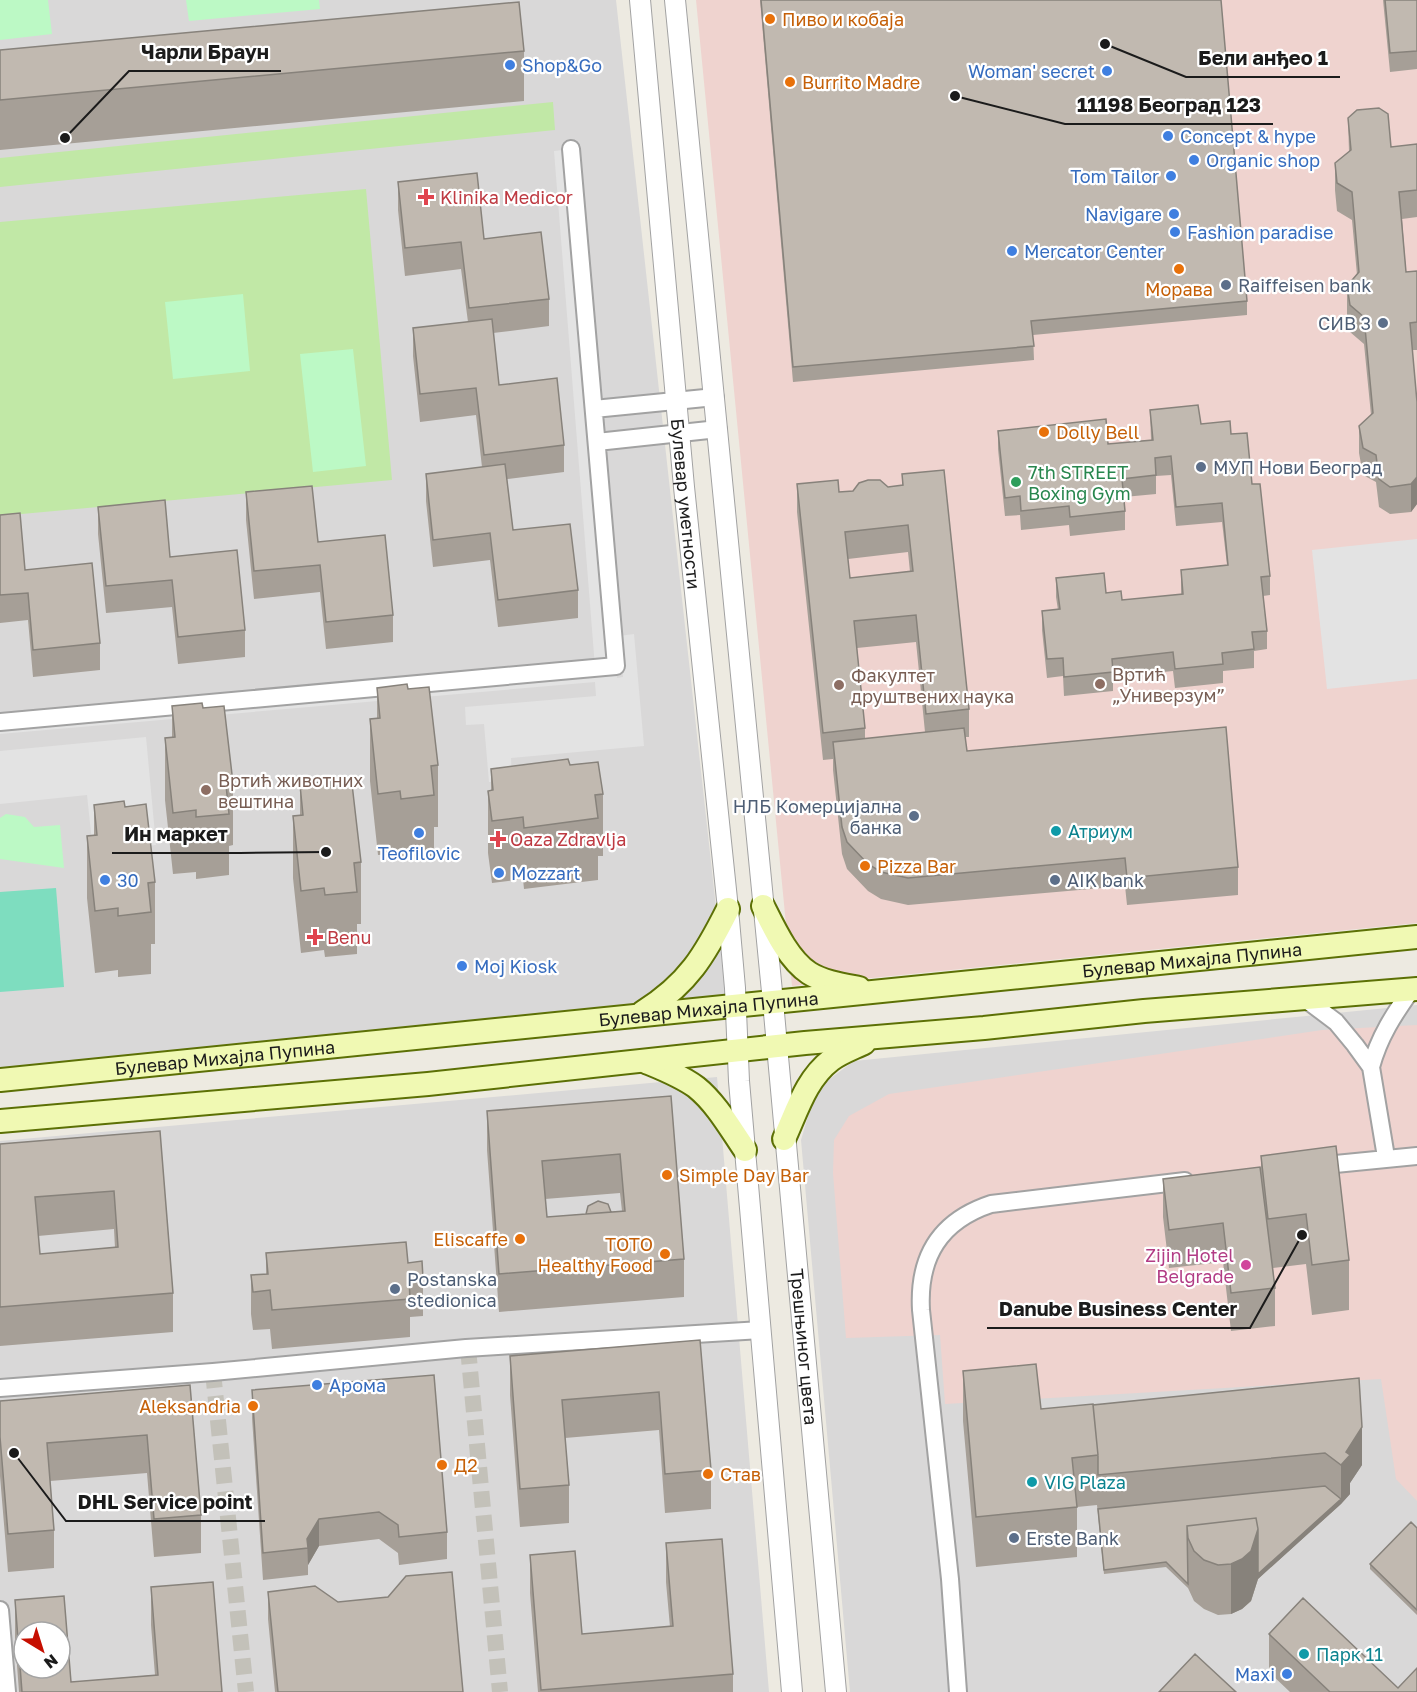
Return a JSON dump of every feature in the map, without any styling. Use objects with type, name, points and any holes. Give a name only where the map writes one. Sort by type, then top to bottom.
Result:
[{"type":"main road","points":[[764,906],[793,957],[807,972],[819,978],[875,992]]},
{"type":"main road","points":[[638,1016],[666,998],[691,973],[712,941],[728,909]]},
{"type":"main road","name":"Булевар Михајла Пупина","points":[[0,1080],[1417,937]]},
{"type":"main road","points":[[0,1121],[428,1084],[1144,1011],[1415,989]]},
{"type":"main road","points":[[784,1139],[804,1092],[816,1075],[831,1059],[879,1037]]},
{"type":"main road","points":[[645,1061],[670,1071],[696,1088],[718,1111],[745,1150]]},
{"type":"street","name":"Булевар уметности","points":[[640,0],[679,433],[728,909],[735,1006]]},
{"type":"street","points":[[675,0],[773,1002]]},
{"type":"street","points":[[0,722],[616,666],[571,149]]},
{"type":"street","points":[[594,409],[715,397]]},
{"type":"street","points":[[597,442],[718,429]]},
{"type":"street","points":[[1386,1157],[1371,1067],[1382,1033],[1415,989]]},
{"type":"street","points":[[1304,998],[1336,1022],[1371,1067]]},
{"type":"street","name":"Трешњиног цвета","points":[[773,1002],[836,1692]]},
{"type":"street","points":[[735,1006],[745,1150],[792,1692]]},
{"type":"street","points":[[1304,1167],[1417,1155]]},
{"type":"street","points":[[958,1692],[950,1579],[921,1310],[921,1281],[935,1241],[951,1225],[976,1209],[991,1204],[1201,1179]]},
{"type":"street","points":[[0,1388],[201,1373],[466,1348],[761,1330]]},
{"type":"street","points":[[0,1610],[7,1692]]},
{"type":"shaded area","points":[[0,0],[616,0],[726,998],[0,1069]]},
{"type":"shaded area","points":[[696,0],[1417,0],[1417,923],[792,986]]},
{"type":"shaded area","points":[[571,149],[617,678],[623,677],[619,636],[634,634],[644,746],[511,758],[512,780],[489,782],[484,724],[466,725],[465,707],[596,696],[595,682],[0,734],[0,722],[595,667],[554,151]]},
{"type":"shaded area","points":[[1417,539],[1417,679],[1327,689],[1312,550]]},
{"type":"shaded area","points":[[146,737],[156,845],[93,851],[87,795],[0,804],[0,751]]},
{"type":"shaded area","points":[[1417,1005],[1417,1692],[850,1692],[801,1140],[816,1089],[854,1061]]},
{"type":"shaded area","points":[[1417,1025],[1417,1501],[1396,1479],[1381,1379],[945,1404],[940,1335],[846,1338],[833,1173],[834,1140],[849,1116],[889,1094],[1322,1030]]},
{"type":"shaded area","points":[[717,1077],[769,1692],[0,1692],[0,1141]]},
{"type":"green space","points":[[0,0],[48,0],[52,34],[0,40]]},
{"type":"green space","points":[[186,0],[319,0],[320,9],[189,21]]},
{"type":"green space","points":[[553,102],[555,130],[0,187],[0,158]]},
{"type":"green space","points":[[366,189],[392,480],[0,516],[0,222]]},
{"type":"green space","points":[[243,294],[250,371],[173,379],[165,302]]},
{"type":"green space","points":[[353,349],[366,466],[313,472],[300,354]]},
{"type":"green space","points":[[6,814],[25,817],[34,827],[60,825],[64,868],[0,859],[0,818]]},
{"type":"green space","points":[[56,888],[64,987],[0,992],[0,892]]},
{"type":"building","name":"Mercator Center","points":[[761,0],[1221,0],[1247,301],[1031,321],[1034,346],[793,367]]},
{"type":"building","points":[[1385,0],[1417,0],[1417,51],[1390,53]]},
{"type":"building","points":[[519,2],[524,51],[0,100],[0,50]]},
{"type":"building","name":"СИВ 3","points":[[1379,108],[1388,114],[1391,147],[1417,144],[1417,190],[1399,192],[1406,272],[1417,271],[1417,322],[1410,323],[1417,402],[1417,477],[1411,484],[1390,487],[1379,479],[1376,455],[1363,448],[1359,426],[1373,413],[1364,317],[1350,305],[1347,286],[1359,272],[1352,192],[1337,183],[1335,163],[1351,150],[1348,118],[1357,110]]},
{"type":"building","points":[[477,173],[484,239],[541,232],[549,299],[469,308],[461,242],[405,248],[398,182]]},
{"type":"building","points":[[492,319],[499,385],[557,378],[564,445],[484,455],[476,388],[420,394],[413,328]]},
{"type":"building","points":[[1198,405],[1201,424],[1230,421],[1231,434],[1247,433],[1252,484],[1260,484],[1270,576],[1261,577],[1267,631],[1252,632],[1254,649],[1222,653],[1223,664],[1175,669],[1173,652],[1112,659],[1113,672],[1064,677],[1063,658],[1047,659],[1042,611],[1060,609],[1056,578],[1104,573],[1106,593],[1121,591],[1122,600],[1183,594],[1181,570],[1228,565],[1222,503],[1176,507],[1171,456],[1155,458],[1156,475],[1122,479],[1125,511],[1070,517],[1069,506],[1021,511],[1020,496],[1005,498],[998,431],[1106,419],[1108,444],[1153,440],[1150,410]]},
{"type":"building","points":[[505,464],[513,530],[570,524],[578,590],[498,600],[490,533],[433,540],[426,474]]},
{"type":"building","points":[[944,470],[969,709],[926,714],[916,615],[854,621],[865,728],[823,733],[797,484],[838,480],[839,492],[853,491],[859,483],[868,480],[880,480],[888,487],[903,485],[902,474]],"holes":[[[908,525],[913,571],[850,578],[845,532]]]},
{"type":"building","points":[[312,486],[318,542],[385,535],[393,615],[326,622],[320,565],[254,571],[246,492]]},
{"type":"building","points":[[165,500],[170,557],[237,550],[245,630],[178,637],[172,580],[106,586],[98,507]]},
{"type":"building","points":[[20,513],[25,570],[92,563],[100,643],[33,650],[28,593],[0,595],[0,515]]},
{"type":"building","points":[[407,684],[408,689],[429,687],[438,765],[431,766],[434,795],[401,799],[400,791],[378,794],[370,719],[380,718],[377,688]]},
{"type":"building","points":[[202,703],[203,708],[224,706],[233,783],[226,785],[229,814],[196,817],[196,810],[173,813],[165,738],[175,737],[172,706]]},
{"type":"building","points":[[1226,727],[1238,867],[1127,878],[1125,858],[908,878],[881,872],[868,864],[847,842],[842,827],[833,742],[964,728],[967,751]]},
{"type":"building","points":[[568,759],[570,765],[598,762],[603,794],[595,795],[598,818],[524,828],[523,817],[492,821],[488,791],[493,790],[491,769]]},
{"type":"building","points":[[330,781],[331,787],[352,784],[361,862],[354,863],[357,892],[325,895],[324,888],[301,891],[293,816],[303,815],[300,785]]},
{"type":"building","points":[[124,801],[125,807],[146,804],[155,882],[148,883],[151,912],[118,916],[118,908],[95,911],[87,836],[97,835],[94,805]]},
{"type":"building","points":[[671,1096],[684,1259],[499,1274],[487,1111]],"holes":[[[620,1154],[625,1211],[547,1217],[542,1161]]]},
{"type":"building","points":[[160,1131],[173,1293],[0,1307],[0,1144]],"holes":[[[114,1191],[118,1247],[40,1254],[35,1197]]]},
{"type":"building","points":[[1336,1146],[1349,1260],[1312,1265],[1306,1214],[1268,1219],[1261,1156]]},
{"type":"building","points":[[1260,1167],[1275,1288],[1231,1293],[1223,1223],[1169,1230],[1163,1179]]},
{"type":"building","points":[[598,1201],[608,1204],[611,1212],[586,1214],[588,1206]]},
{"type":"building","points":[[406,1242],[408,1263],[422,1261],[423,1278],[409,1279],[410,1299],[272,1310],[270,1290],[253,1292],[251,1275],[268,1274],[266,1253]]},
{"type":"building","points":[[700,1340],[711,1470],[665,1474],[659,1392],[562,1400],[569,1485],[520,1489],[510,1356]]},
{"type":"building","points":[[1036,1364],[1041,1409],[1093,1404],[1098,1455],[1072,1458],[1077,1507],[976,1517],[963,1371]]},
{"type":"building","points":[[434,1375],[447,1532],[399,1537],[398,1525],[379,1512],[319,1519],[307,1539],[308,1548],[263,1553],[252,1390]]},
{"type":"building","points":[[1359,1378],[1362,1427],[1346,1452],[1350,1455],[1341,1465],[1325,1453],[1098,1475],[1093,1405]]},
{"type":"building","points":[[190,1385],[201,1515],[154,1519],[147,1435],[47,1443],[54,1530],[8,1534],[0,1437],[0,1401]]},
{"type":"building","points":[[1325,1486],[1341,1499],[1258,1574],[1256,1518],[1187,1526],[1188,1584],[1166,1562],[1104,1570],[1098,1509]]},
{"type":"building","points":[[1256,1518],[1258,1529],[1251,1551],[1242,1559],[1231,1564],[1218,1565],[1204,1560],[1194,1551],[1188,1538],[1187,1526]]},
{"type":"building","points":[[1411,1522],[1417,1528],[1417,1610],[1370,1564]]},
{"type":"building","points":[[722,1539],[733,1674],[541,1690],[530,1555],[575,1551],[582,1634],[673,1626],[666,1543]]},
{"type":"building","points":[[452,1572],[463,1692],[278,1692],[268,1592],[315,1586],[338,1602],[388,1597],[406,1576]]},
{"type":"building","points":[[213,1582],[222,1692],[22,1692],[21,1680],[71,1680],[71,1682],[158,1675],[151,1587]]},
{"type":"building","points":[[64,1596],[66,1620],[17,1620],[15,1600]]},
{"type":"building","points":[[1303,1598],[1398,1688],[1417,1668],[1417,1692],[1330,1692],[1269,1634]]},
{"type":"building","points":[[1195,1654],[1236,1692],[1159,1692]]},
{"type":"tunnel","points":[[468,1348],[500,1692]]},
{"type":"tunnel","points":[[213,1372],[246,1692]]},
{"type":"place","name":"Пиво и кобаја","points":[[770,19]]},
{"type":"place","name":"Бели анђео 1","points":[[1105,44]]},
{"type":"place","name":"Shop&Go","points":[[510,65]]},
{"type":"place","name":"Woman' secret","points":[[1107,71]]},
{"type":"place","name":"Burrito Madre","points":[[790,82]]},
{"type":"place","name":"11198 Београд 123","points":[[955,96]]},
{"type":"place","name":"Concept & hype","points":[[1168,136]]},
{"type":"place","name":"Чарли Браун","points":[[65,138]]},
{"type":"place","name":"Organic shop","points":[[1194,160]]},
{"type":"place","name":"Tom Tailor","points":[[1171,176]]},
{"type":"place","name":"Klinika Medicor","points":[[426,197]]},
{"type":"place","name":"Navigare","points":[[1174,214]]},
{"type":"place","name":"Fashion paradise","points":[[1175,232]]},
{"type":"place","name":"Mercator Center","points":[[1012,251]]},
{"type":"place","name":"Морава","points":[[1179,269]]},
{"type":"place","name":"Raiffeisen bank","points":[[1226,285]]},
{"type":"place","name":"СИВ 3","points":[[1383,323]]},
{"type":"place","name":"Dolly Bell","points":[[1044,432]]},
{"type":"place","name":"МУП Нови Београд","points":[[1201,467]]},
{"type":"place","name":"7th STREET Boxing Gym","points":[[1016,482]]},
{"type":"place","name":"Вртић „Универзум”","points":[[1100,684]]},
{"type":"place","name":"Факултет друштвених наука","points":[[839,685]]},
{"type":"place","name":"Вртић животних вештина","points":[[206,790]]},
{"type":"place","name":"НЛБ Комерцијална банка","points":[[914,816]]},
{"type":"place","name":"Атриум","points":[[1056,831]]},
{"type":"place","name":"Teofilovic","points":[[419,833]]},
{"type":"place","name":"Oaza Zdravlja","points":[[498,839]]},
{"type":"place","name":"Ин маркет","points":[[326,852]]},
{"type":"place","name":"Pizza Bar","points":[[865,866]]},
{"type":"place","name":"Mozzart","points":[[499,873]]},
{"type":"place","name":"30","points":[[105,880]]},
{"type":"place","name":"AIK bank","points":[[1055,880]]},
{"type":"place","name":"Benu","points":[[315,937]]},
{"type":"place","name":"Moj Kiosk","points":[[462,966]]},
{"type":"place","name":"Simple Day Bar","points":[[667,1175]]},
{"type":"place","name":"Danube Business Center","points":[[1302,1235]]},
{"type":"place","name":"Eliscaffe","points":[[520,1239]]},
{"type":"place","name":"TOTO Healthy Food","points":[[665,1254]]},
{"type":"place","name":"Zijin Hotel Belgrade","points":[[1246,1265]]},
{"type":"place","name":"Postanska stedionica","points":[[395,1289]]},
{"type":"place","name":"Арома","points":[[317,1385]]},
{"type":"place","name":"Aleksandria","points":[[253,1406]]},
{"type":"place","name":"DHL Service point","points":[[14,1453]]},
{"type":"place","name":"Д2","points":[[442,1465]]},
{"type":"place","name":"Став","points":[[708,1474]]},
{"type":"place","name":"VIG Plaza","points":[[1032,1482]]},
{"type":"place","name":"Erste Bank","points":[[1014,1538]]},
{"type":"place","name":"Парк 11","points":[[1304,1654]]},
{"type":"place","name":"Maxi","points":[[1287,1674]]}]
